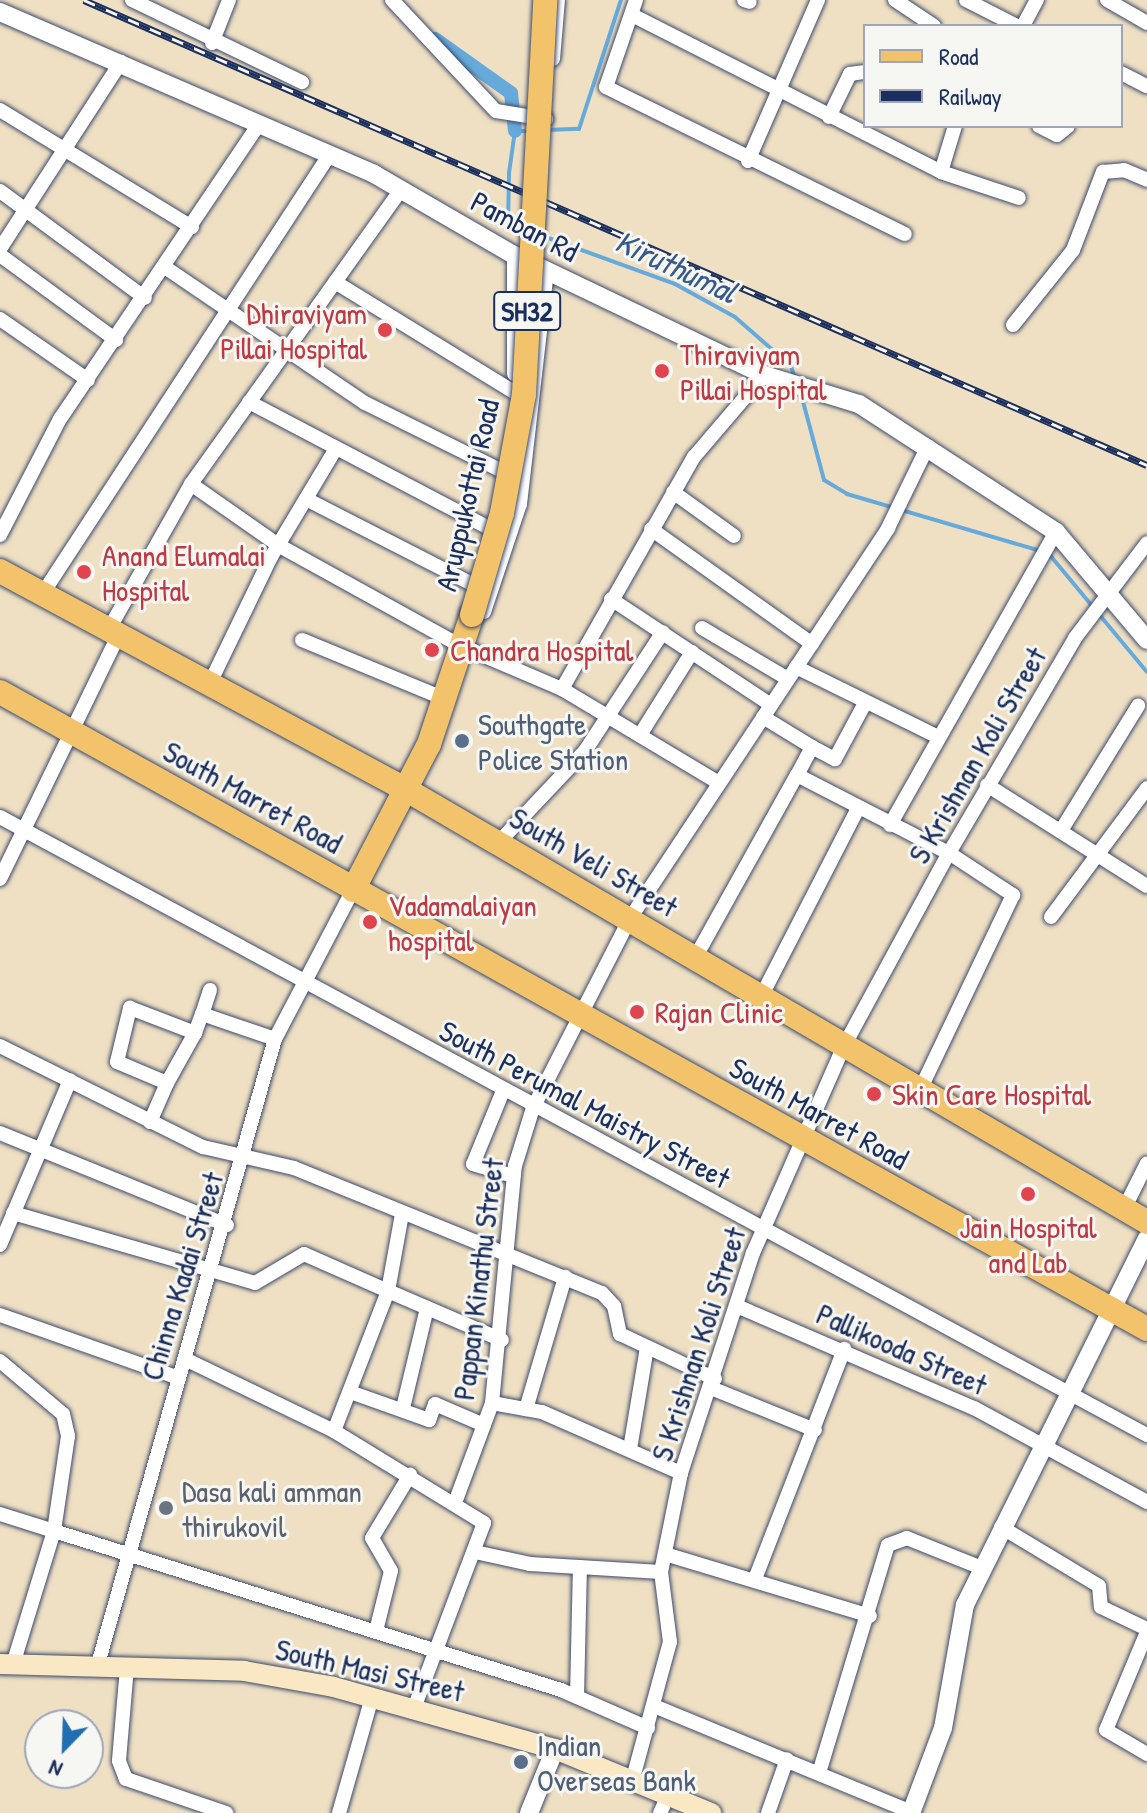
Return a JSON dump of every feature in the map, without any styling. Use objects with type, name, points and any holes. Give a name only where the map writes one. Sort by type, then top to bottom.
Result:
[{"type":"main road","name":"Aruppukottai Road","points":[[347,886],[438,704],[466,631],[502,513],[524,394],[545,0]]},
{"type":"main road","name":"South Veli Street","points":[[0,571],[399,786],[1147,1222]]},
{"type":"main road","name":"South Marret Road","points":[[0,692],[801,1140],[1147,1329]]},
{"type":"main road","name":"South Masi Street","points":[[7,1662],[244,1671],[372,1697],[555,1749],[633,1778],[711,1813]]},
{"type":"street","points":[[132,0],[212,43],[302,82]]},
{"type":"street","points":[[212,43],[229,0]]},
{"type":"street","points":[[392,0],[505,115],[524,118],[549,115],[558,0]]},
{"type":"street","points":[[748,161],[818,0]]},
{"type":"street","points":[[895,0],[931,24]]},
{"type":"street","points":[[966,0],[1016,24]]},
{"type":"street","points":[[1021,24],[1037,0]]},
{"type":"street","points":[[1107,0],[1147,23]]},
{"type":"street","points":[[905,234],[748,161],[606,87],[634,7],[829,117],[941,172],[1019,198]]},
{"type":"street","name":"Pamban Rd","points":[[0,12],[121,62],[401,190],[514,255],[771,378],[859,404],[928,446],[1051,538],[1147,640]]},
{"type":"street","points":[[116,340],[0,252],[121,62]]},
{"type":"street","points":[[829,117],[850,74],[863,72]]},
{"type":"street","points":[[1123,74],[1147,86]]},
{"type":"street","points":[[0,110],[67,146],[192,227]]},
{"type":"street","points":[[0,535],[88,380],[166,268],[258,125]]},
{"type":"street","points":[[941,172],[954,128]]},
{"type":"street","points":[[1043,128],[1057,135],[1066,128]]},
{"type":"street","points":[[43,593],[223,311],[328,157]]},
{"type":"street","points":[[1013,325],[1073,250],[1103,172],[1124,170],[1147,180]]},
{"type":"street","points":[[0,879],[114,632],[191,484],[401,190]]},
{"type":"street","points":[[0,191],[145,298]]},
{"type":"street","points":[[466,631],[472,584],[502,471],[514,392],[514,255]]},
{"type":"street","points":[[166,268],[223,311],[365,403],[502,471]]},
{"type":"street","points":[[466,631],[482,618],[520,504],[547,271]]},
{"type":"street","points":[[335,282],[514,392]]},
{"type":"street","points":[[0,319],[88,380]]},
{"type":"street","points":[[562,689],[673,492],[771,378]]},
{"type":"street","points":[[249,402],[335,450],[489,528]]},
{"type":"street","name":"Pappan Kinathu Street","points":[[456,1500],[492,1403],[502,1340],[504,1249],[513,1176],[533,1108],[577,1014],[629,920],[893,518],[928,446]]},
{"type":"street","points":[[210,683],[278,545],[335,450]]},
{"type":"street","points":[[191,484],[278,545],[466,631],[719,783]]},
{"type":"street","points":[[673,492],[734,536]]},
{"type":"street","points":[[306,499],[472,584]]},
{"type":"street","points":[[651,529],[812,644]]},
{"type":"street","points":[[890,825],[1051,538]]},
{"type":"street","name":"S Krishnan Koli Street","points":[[633,1778],[670,1642],[661,1572],[681,1473],[763,1229],[844,1046],[987,785],[1091,617],[1147,543]]},
{"type":"street","points":[[611,599],[692,652],[812,747],[835,759],[865,703]]},
{"type":"street","points":[[702,628],[792,673],[938,737]]},
{"type":"street","points":[[498,843],[555,790],[608,717],[663,632]]},
{"type":"street","points":[[302,640],[438,704]]},
{"type":"street","points":[[640,735],[692,652]]},
{"type":"street","points":[[1062,829],[1138,706]]},
{"type":"street","points":[[695,958],[812,747]]},
{"type":"street","points":[[797,775],[857,810],[949,853],[1007,887],[1015,902],[920,1090]]},
{"type":"street","points":[[987,785],[1103,853],[1147,886]]},
{"type":"street","points":[[1051,917],[1103,853],[1147,788]]},
{"type":"street","points":[[761,997],[857,810]]},
{"type":"street","name":"South Perumal Maistry Street","points":[[0,817],[533,1108],[1147,1435]]},
{"type":"street","name":"Chinna Kadai Street","points":[[98,1664],[127,1548],[227,1225],[275,1039],[347,886]]},
{"type":"street","points":[[150,1122],[167,1083],[195,1033],[210,990]]},
{"type":"street","points":[[167,1083],[117,1062],[130,1008],[195,1033]]},
{"type":"street","points":[[202,1014],[275,1039]]},
{"type":"street","points":[[0,1046],[150,1122],[244,1159],[294,1168],[402,1214],[504,1249],[565,1277],[610,1300],[620,1334],[713,1383],[815,1430]]},
{"type":"street","points":[[0,1245],[7,1221],[42,1151],[70,1080]]},
{"type":"street","points":[[503,1091],[473,1164],[513,1176]]},
{"type":"street","points":[[0,1133],[227,1225]]},
{"type":"street","points":[[1124,1209],[1147,1163]]},
{"type":"street","points":[[334,1431],[353,1393],[388,1291],[402,1214]]},
{"type":"street","points":[[7,1221],[261,1283],[304,1254],[502,1340]]},
{"type":"street","points":[[654,1706],[912,1813],[943,1728],[965,1605],[1067,1392],[1147,1239]]},
{"type":"street","points":[[526,1409],[565,1277]]},
{"type":"street","name":"Pallikooda Street","points":[[739,1307],[844,1349],[1147,1502]]},
{"type":"street","points":[[403,1408],[427,1308]]},
{"type":"street","points":[[0,1315],[179,1378]]},
{"type":"street","points":[[630,1449],[647,1347]]},
{"type":"street","points":[[755,1579],[844,1349]]},
{"type":"street","points":[[185,1359],[334,1431],[456,1500],[484,1523],[475,1552],[432,1649],[414,1708]]},
{"type":"street","points":[[0,1361],[68,1422],[54,1531],[7,1662]]},
{"type":"street","points":[[353,1393],[403,1408],[429,1420],[435,1404],[484,1425]]},
{"type":"street","points":[[492,1403],[526,1409],[630,1449],[681,1473]]},
{"type":"street","points":[[376,1631],[391,1571],[372,1538],[410,1475]]},
{"type":"street","points":[[0,1514],[54,1531],[127,1548],[577,1697],[648,1728]]},
{"type":"street","points":[[1001,1527],[1099,1586],[1101,1607],[1147,1631],[1106,1730],[1147,1754]]},
{"type":"street","points":[[819,1773],[870,1616],[885,1551],[899,1538],[982,1568]]},
{"type":"street","points":[[475,1552],[580,1567],[661,1572]]},
{"type":"street","points":[[665,1554],[870,1616]]},
{"type":"street","points":[[577,1697],[580,1567]]},
{"type":"street","points":[[127,1667],[119,1761],[126,1779],[226,1813]]},
{"type":"street","points":[[339,1813],[372,1697]]},
{"type":"street","points":[[529,1813],[555,1749]]},
{"type":"street","points":[[768,1813],[787,1759]]},
{"type":"street","points":[[660,1813],[669,1794]]},
{"type":"waterway","name":"Kiruthumal","points":[[546,130],[579,129],[621,0]]},
{"type":"waterway","points":[[435,39],[511,93],[515,131]]},
{"type":"waterway","name":"Kiruthumal","points":[[524,230],[508,226],[509,173],[515,131],[529,131]]},
{"type":"waterway","name":"Kiruthumal","points":[[540,235],[675,284],[735,317],[791,366],[795,378]]},
{"type":"waterway","name":"Kiruthumal","points":[[801,394],[824,480],[847,494],[1041,551]]},
{"type":"waterway","name":"Kiruthumal","points":[[1049,554],[1147,672]]},
{"type":"railway","points":[[84,0],[1147,465]]},
{"type":"place","name":"Dhiraviyam Pillai Hospital","points":[[385,330]]},
{"type":"place","name":"Thiraviyam Pillai Hospital","points":[[662,371]]},
{"type":"place","name":"Anand Elumalai Hospital","points":[[84,572]]},
{"type":"place","name":"Chandra Hospital","points":[[432,650]]},
{"type":"place","name":"Southgate Police Station","points":[[462,741]]},
{"type":"place","name":"Vadamalaiyan hospital","points":[[370,922]]},
{"type":"place","name":"Rajan Clinic","points":[[637,1012]]},
{"type":"place","name":"Skin Care Hospital","points":[[874,1094]]},
{"type":"place","name":"Jain Hospital and Lab","points":[[1028,1194]]},
{"type":"place","name":"Dasa kali amman thirukovil","points":[[166,1508]]},
{"type":"place","name":"Indian Overseas Bank","points":[[521,1762]]}]
